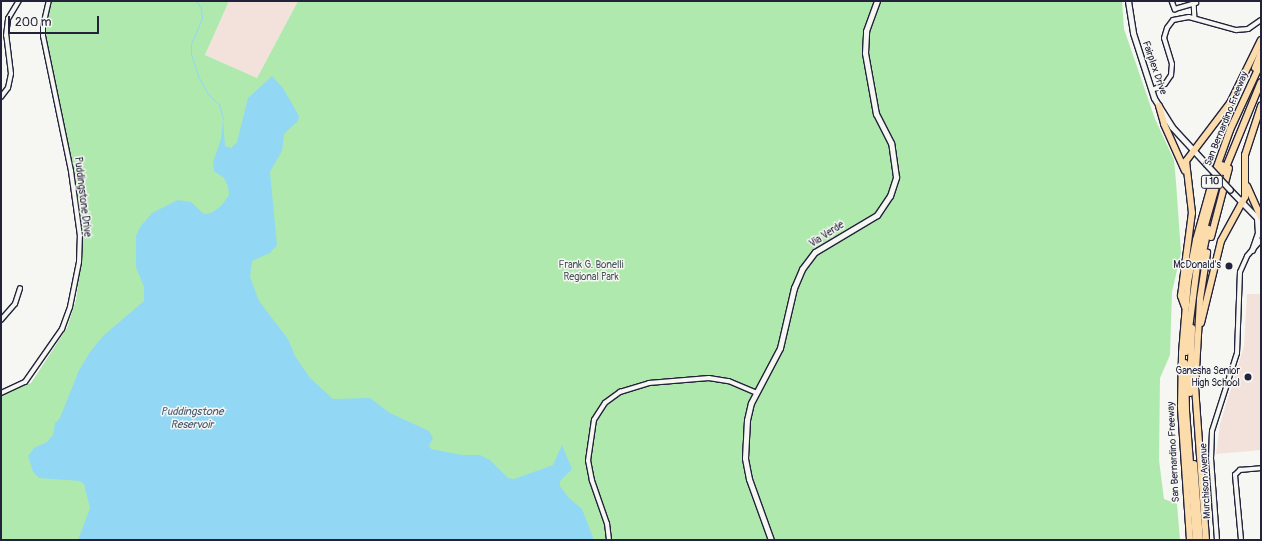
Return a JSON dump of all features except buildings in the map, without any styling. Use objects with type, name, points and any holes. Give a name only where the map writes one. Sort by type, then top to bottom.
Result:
[{"type":"highway","points":[[1185,308],[1182,296],[1192,213],[1190,185],[1186,161],[1230,103],[1261,40]]},
{"type":"highway","points":[[1243,102],[1261,52]]},
{"type":"highway","name":"San Bernardino Freeway","points":[[1190,540],[1181,407],[1185,308],[1196,240],[1208,195],[1223,149],[1261,63]]},
{"type":"highway","points":[[1196,540],[1185,378],[1193,285],[1200,243],[1221,169],[1261,71]]},
{"type":"highway","points":[[1200,540],[1190,399],[1192,332],[1196,294],[1218,190],[1241,126],[1261,82]]},
{"type":"highway","name":"San Bernardino Freeway","points":[[1206,540],[1196,418],[1197,336],[1204,269],[1214,220],[1236,151],[1261,91]]},
{"type":"highway","points":[[1159,106],[1164,124],[1190,185]]},
{"type":"highway","points":[[1197,336],[1221,241],[1242,202],[1246,191],[1245,155],[1261,106]]},
{"type":"highway","points":[[1246,183],[1259,218]]},
{"type":"main road","name":"Via Verde","points":[[771,540],[749,479],[745,458],[747,420],[755,392],[780,348],[794,288],[802,269],[815,252],[877,215],[890,196],[896,177],[891,143],[876,114],[865,54],[866,31],[877,1]]},
{"type":"main road","name":"Fairplex Drive","points":[[1128,1],[1133,33],[1152,90],[1159,106],[1172,126],[1230,190],[1259,218],[1261,222]]},
{"type":"main road","points":[[1252,250],[1258,233],[1259,218]]},
{"type":"street","points":[[1,97],[8,88],[11,74],[6,36],[8,19],[19,1]]},
{"type":"street","name":"Puddingstone Drive","points":[[1,393],[25,382],[62,329],[70,307],[79,262],[80,236],[71,171],[44,36],[43,26],[49,1]]},
{"type":"street","points":[[1172,1],[1175,9],[1195,2],[1195,18]]},
{"type":"street","points":[[1152,90],[1165,84],[1172,72],[1164,38],[1167,28],[1178,18],[1195,18],[1236,30],[1248,28],[1261,20]]},
{"type":"street","name":"Murchison Avenue","points":[[1218,540],[1211,459],[1212,431],[1237,353],[1240,328],[1239,278],[1241,267],[1252,250],[1261,240]]},
{"type":"street","points":[[1,320],[15,304],[20,289]]},
{"type":"street","points":[[609,540],[607,524],[592,481],[588,460],[594,420],[606,403],[620,392],[649,382],[709,378],[729,381],[755,392]]},
{"type":"street","points":[[1241,540],[1237,471],[1261,468]]},
{"type":"shaded area","points":[[229,1],[298,1],[257,78],[205,55]]},
{"type":"shaded area","name":"Ganesha Senior High School","points":[[1247,294],[1261,294],[1261,450],[1216,454],[1220,424],[1244,346]]},
{"type":"green space","name":"Frank G. Bonelli Regional Park","points":[[51,1],[229,1],[205,55],[257,78],[298,1],[1122,1],[1124,29],[1155,119],[1174,160],[1181,253],[1172,292],[1170,355],[1160,378],[1159,460],[1164,499],[1177,504],[1180,540],[1,540],[1,393],[31,383],[67,328],[76,300],[82,255],[81,219],[45,36],[45,24]]},
{"type":"water","name":"Puddingstone Reservoir","points":[[272,76],[283,88],[299,116],[298,121],[284,134],[282,151],[270,172],[277,245],[270,253],[252,261],[250,277],[259,301],[288,339],[295,356],[310,378],[333,399],[370,398],[390,413],[429,431],[433,438],[429,445],[431,449],[462,455],[480,455],[490,460],[508,478],[514,479],[553,465],[562,445],[572,469],[560,481],[560,486],[569,498],[582,509],[594,540],[78,540],[90,508],[84,484],[80,481],[39,478],[33,472],[28,456],[34,448],[47,442],[53,435],[55,423],[60,418],[79,370],[90,352],[103,336],[144,301],[144,287],[136,267],[136,236],[140,227],[152,213],[178,200],[191,202],[204,214],[211,213],[221,206],[229,195],[228,187],[224,178],[214,171],[213,162],[221,139],[223,119],[225,146],[231,148],[237,142],[248,98]]},
{"type":"waterway","points":[[196,1],[201,8],[202,18],[191,44],[191,54],[198,76],[208,94],[219,104],[223,119]]},
{"type":"place","name":"McDonald's","points":[[1229,266]]},
{"type":"place","name":"Ganesha Senior High School","points":[[1248,377]]}]
